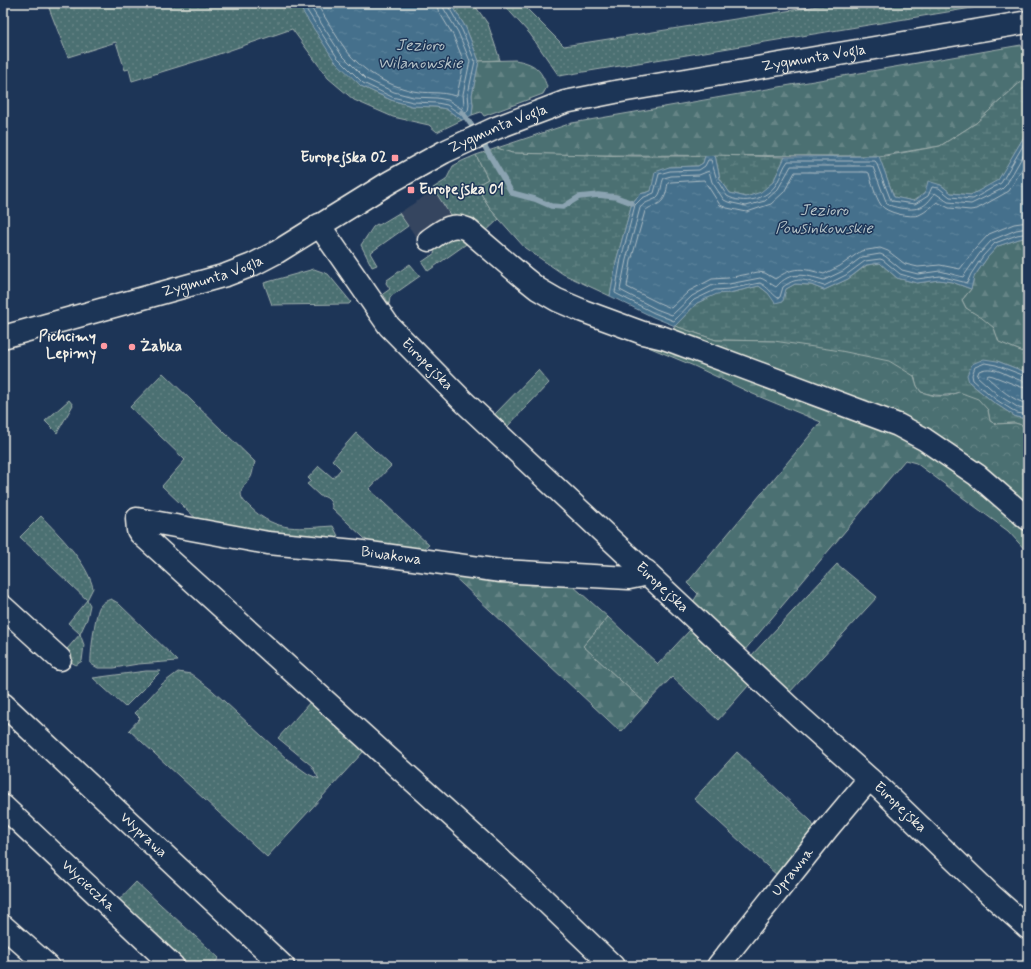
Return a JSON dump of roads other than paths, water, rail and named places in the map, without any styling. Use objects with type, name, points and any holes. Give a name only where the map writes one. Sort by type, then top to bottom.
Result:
[{"type":"street","name":"Zygmunta Vogla","points":[[3,337],[226,275],[252,265],[277,252],[390,182],[444,152],[496,128],[565,102],[604,94],[1028,22]]},
{"type":"street","name":"Europejska","points":[[319,226],[389,326],[475,412],[799,716],[912,817],[991,895],[1028,928]]},
{"type":"street","points":[[429,240],[440,232],[453,226],[467,228],[538,289],[570,306],[644,333],[664,338],[898,425],[924,439],[977,475],[1028,519]]},
{"type":"street","name":"Biwakowa","points":[[613,966],[536,892],[140,533],[138,530],[137,519],[268,542],[354,551],[501,571],[629,578],[639,576],[646,571]]},
{"type":"street","points":[[3,608],[60,659]]},
{"type":"street","name":"Wyprawa","points":[[3,704],[283,966]]},
{"type":"street","name":"Uprawna","points":[[718,966],[869,779]]},
{"type":"street","name":"Wycieczka","points":[[3,806],[173,966]]},
{"type":"street","points":[[3,926],[48,966]]},
{"type":"water","name":"Jezioro Wilanowskie","points":[[297,3],[451,3],[466,28],[479,61],[472,95],[472,115],[462,120],[446,109],[412,106],[391,100],[361,86],[334,60]]},
{"type":"water","name":"Jezioro Powsinkowskie","points":[[1028,130],[1028,237],[998,246],[987,258],[974,277],[971,289],[952,282],[939,280],[917,283],[897,278],[880,263],[866,265],[848,279],[824,290],[811,285],[795,284],[786,289],[783,301],[775,303],[768,293],[759,286],[729,293],[717,294],[697,303],[675,326],[610,296],[617,258],[632,203],[640,194],[651,191],[655,172],[669,167],[698,166],[703,163],[705,156],[715,155],[720,179],[730,193],[746,197],[761,192],[773,182],[785,157],[879,156],[894,197],[914,201],[925,193],[928,181],[941,185],[951,193],[971,195],[998,180]]},
{"type":"water","points":[[984,359],[997,361],[1028,373],[1028,419],[1016,417],[993,402],[969,382],[967,375],[972,364]]},
{"type":"waterway","points":[[462,112],[477,133]]},
{"type":"waterway","points":[[481,140],[512,193],[535,199],[551,206],[563,207],[579,197],[598,195],[616,197],[632,203]]},
{"type":"place","name":"Europejska 02","points":[[395,158]]},
{"type":"place","name":"Europejska 01","points":[[411,190]]},
{"type":"place","name":"Pichcimy Lepimy","points":[[104,346]]},
{"type":"place","name":"Żabka","points":[[132,347]]}]
